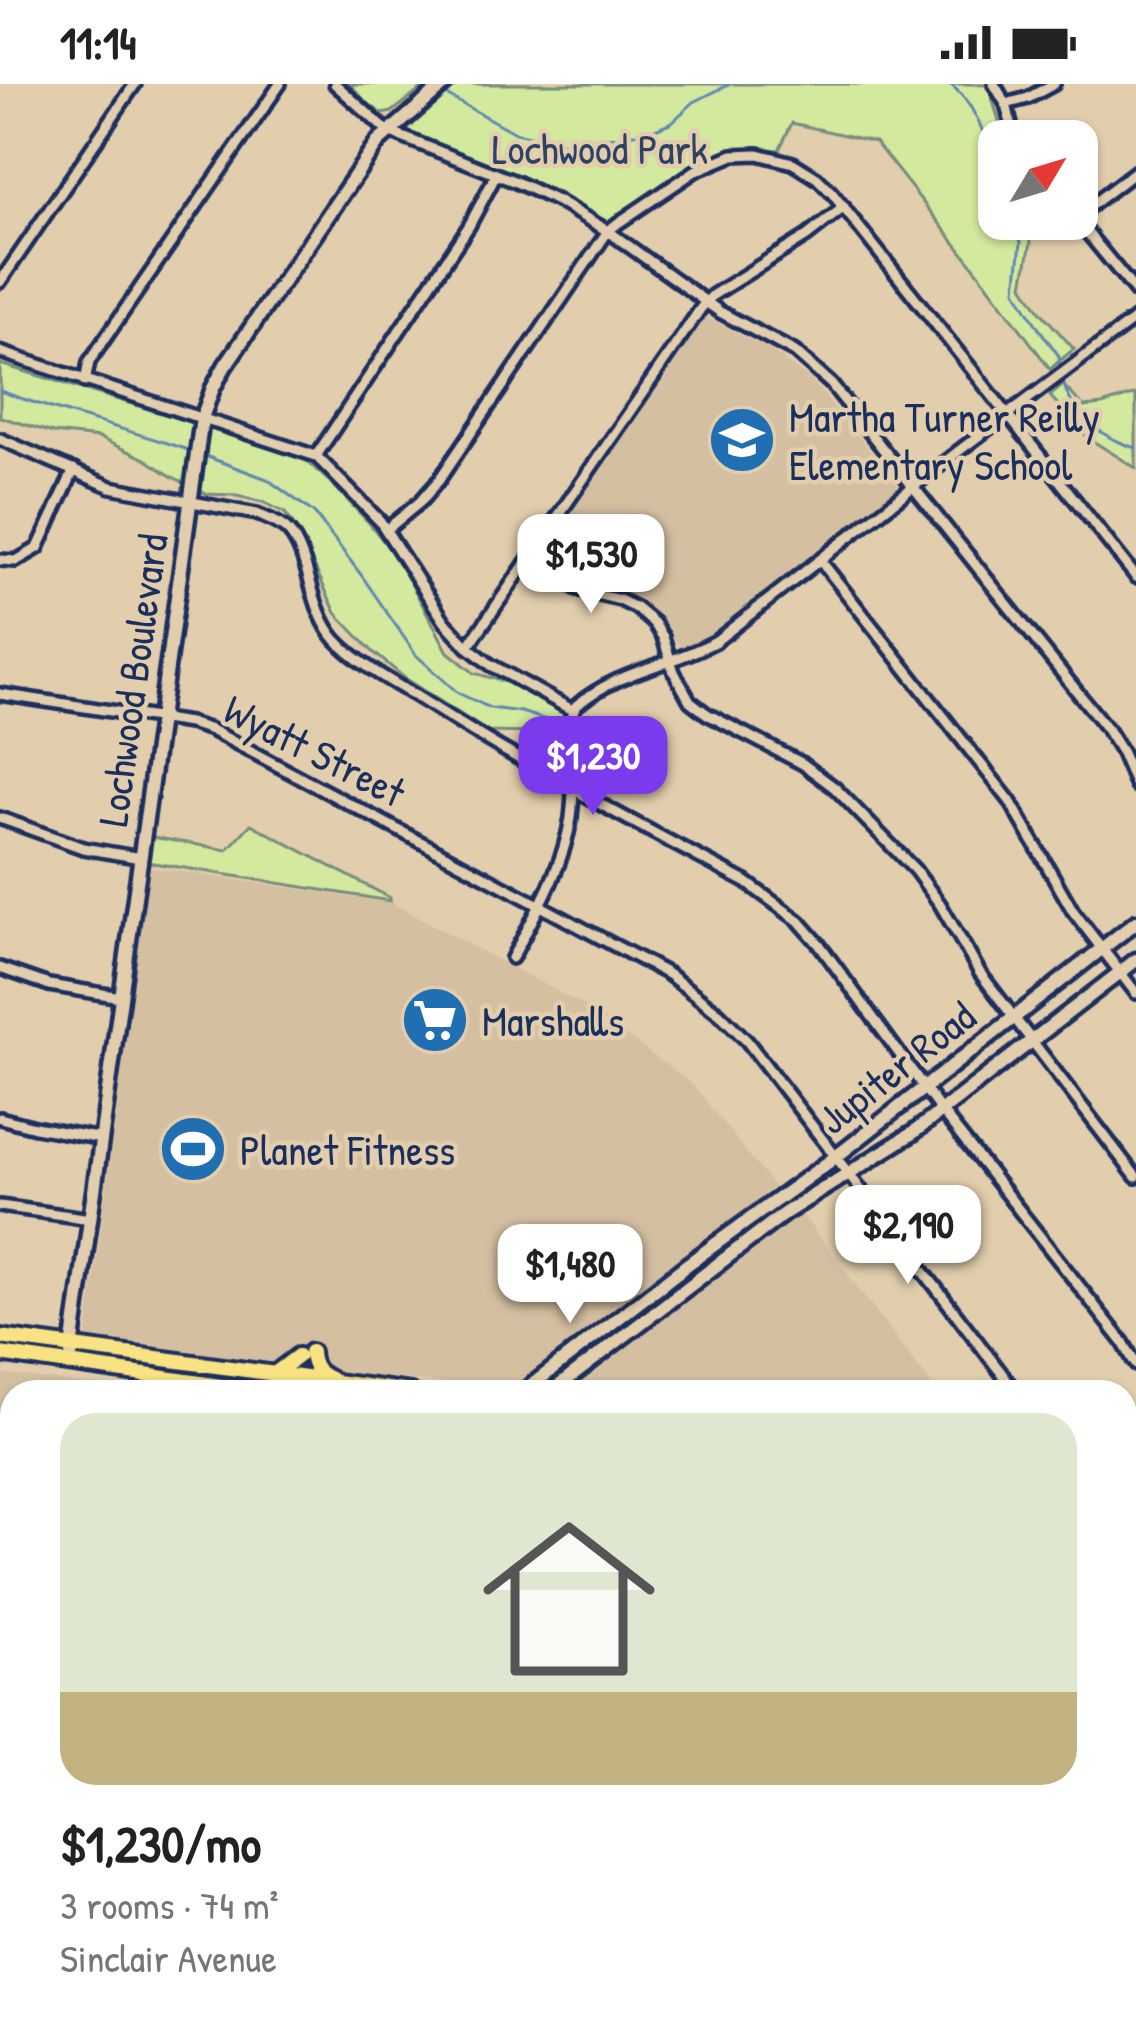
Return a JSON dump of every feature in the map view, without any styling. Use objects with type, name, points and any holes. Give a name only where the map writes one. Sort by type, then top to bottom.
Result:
[{"type":"main road","name":"Lochwood Boulevard","points":[[70,1364],[202,418],[225,366],[387,131],[445,84]]},
{"type":"main road","name":"Jupiter Road","points":[[539,1380],[837,1156],[1136,922]]},
{"type":"main road","name":"Jupiter Road","points":[[567,1380],[797,1206],[942,1112],[1136,960]]},
{"type":"main road","points":[[745,1222],[758,1234]]},
{"type":"main road","points":[[617,1320],[634,1328]]},
{"type":"main road","points":[[0,1337],[309,1380]]},
{"type":"main road","points":[[0,1354],[180,1380]]},
{"type":"main road","points":[[272,1375],[304,1354],[316,1370],[336,1380]]},
{"type":"street","points":[[0,282],[135,84]]},
{"type":"street","points":[[85,382],[89,362],[280,84]]},
{"type":"street","points":[[334,84],[387,131],[557,202],[608,231],[720,312],[795,352],[822,375],[1107,729],[1136,786]]},
{"type":"street","points":[[994,84],[1010,120]]},
{"type":"street","points":[[1006,104],[1054,84]]},
{"type":"street","points":[[386,530],[439,480],[608,231],[695,171],[733,155],[758,154],[793,163],[817,178],[844,207],[1136,577]]},
{"type":"street","points":[[1098,201],[1136,171]]},
{"type":"street","points":[[316,456],[469,226],[496,176]]},
{"type":"street","points":[[468,647],[706,302],[844,207]]},
{"type":"street","points":[[1094,240],[1136,292]]},
{"type":"street","points":[[512,958],[540,906],[571,819],[572,710],[613,682],[714,642],[1136,318]]},
{"type":"street","points":[[0,352],[316,456],[386,530],[446,622],[468,647],[572,710]]},
{"type":"street","points":[[0,439],[111,487],[257,514],[278,523],[296,542],[320,616],[336,640],[364,662],[472,732],[746,882],[799,921],[1136,1365]]},
{"type":"street","points":[[0,560],[16,561],[38,548],[74,470]]},
{"type":"street","points":[[530,559],[579,590],[636,608],[654,622],[663,637],[682,690],[691,701],[803,764],[835,788],[915,870],[1012,1018],[1136,1177]]},
{"type":"street","points":[[820,560],[1010,800],[1059,888],[1136,993]]},
{"type":"street","name":"Wyatt Street","points":[[0,694],[189,723],[238,742],[668,974],[747,1041],[1007,1380]]},
{"type":"street","points":[[0,818],[83,848],[141,858]]},
{"type":"street","points":[[0,968],[49,985],[122,997]]},
{"type":"street","points":[[0,1118],[102,1139]]},
{"type":"street","points":[[0,1206],[91,1219]]},
{"type":"shaded area","name":"Martha Turner Reilly Elementary School","points":[[706,317],[770,350],[812,381],[897,483],[897,489],[728,623],[680,647],[644,603],[574,580],[542,555]]},
{"type":"shaded area","points":[[149,867],[392,903],[592,1010],[693,1085],[774,1187],[527,1380],[412,1380],[86,1341]]},
{"type":"shaded area","points":[[802,1214],[928,1380],[584,1380]]},
{"type":"shaded area","points":[[0,1374],[51,1380],[0,1380]]},
{"type":"green space","points":[[350,84],[428,84],[392,112],[382,114]]},
{"type":"green space","name":"Lochwood Park","points":[[459,84],[984,84],[999,120],[978,120],[978,240],[1031,240],[1023,285],[1074,349],[1050,369],[875,142],[792,123],[779,150],[737,149],[700,161],[610,225],[549,191],[406,131]]},
{"type":"green space","points":[[0,364],[300,455],[371,525],[400,563],[448,652],[474,673],[506,682],[564,713],[562,743],[537,733],[488,732],[373,652],[336,613],[285,513],[263,502],[207,494],[99,438],[53,433],[0,417]]},
{"type":"green space","points":[[1063,385],[1084,407],[1136,394],[1136,468],[1088,438],[1050,396]]},
{"type":"green space","points":[[251,824],[390,901],[147,862],[152,837],[227,850]]},
{"type":"waterway","points":[[446,95],[515,133],[565,144],[648,132],[730,84]]},
{"type":"waterway","points":[[950,84],[978,122]]},
{"type":"waterway","points":[[1020,240],[1016,290],[1059,356],[1060,366]]},
{"type":"waterway","points":[[1063,380],[1080,414],[1112,438],[1136,448]]},
{"type":"waterway","points":[[0,391],[191,451]]},
{"type":"waterway","points":[[205,456],[267,479],[314,513],[416,655],[458,693],[490,708],[559,724]]},
{"type":"place","name":"Martha Turner Reilly Elementary School","points":[[742,440]]},
{"type":"place","name":"Marshalls","points":[[435,1020]]},
{"type":"place","name":"Planet Fitness","points":[[193,1149]]}]
